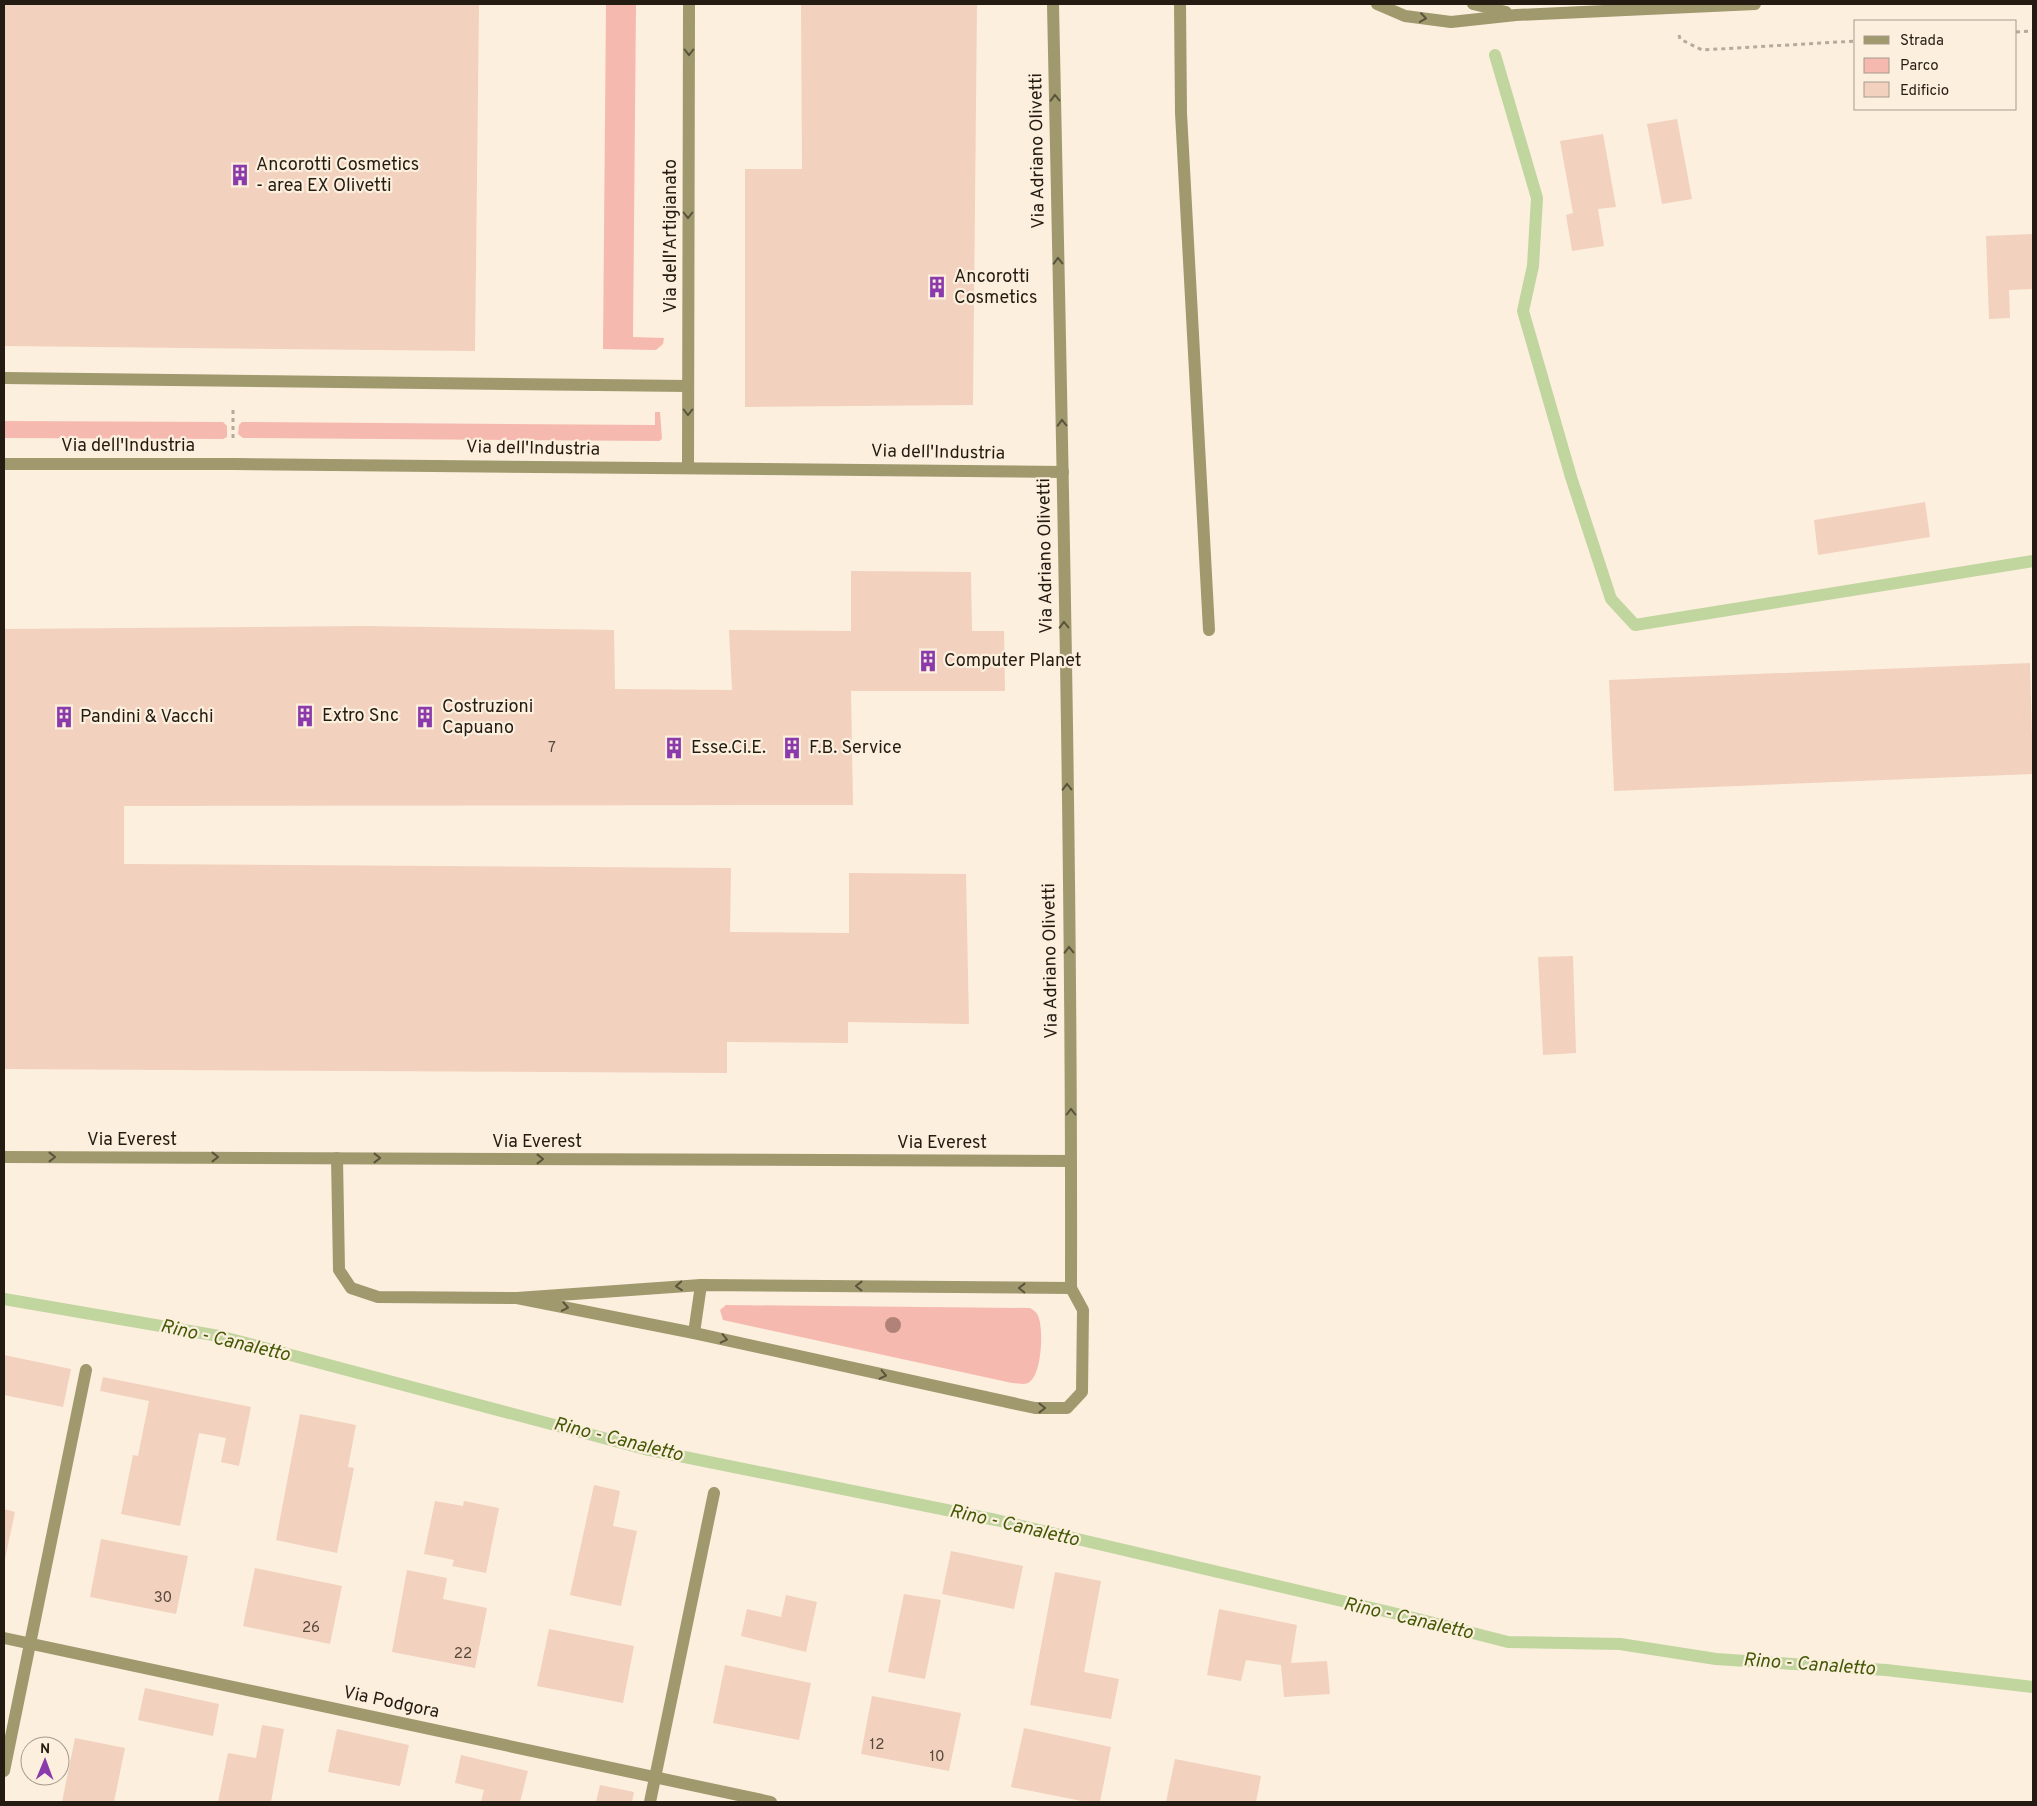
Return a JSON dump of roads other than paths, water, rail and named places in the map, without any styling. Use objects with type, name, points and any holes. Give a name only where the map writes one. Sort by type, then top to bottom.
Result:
[{"type":"street","name":"Via dell'Artigianato","points":[[688,468],[690,4]]},
{"type":"street","name":"Via Adriano Olivetti","points":[[1053,4],[1063,472],[1071,1288]]},
{"type":"street","points":[[1180,4],[1181,113],[1209,630]]},
{"type":"street","points":[[1377,4],[1405,16],[1451,22],[1516,15],[1755,4]]},
{"type":"street","points":[[1473,4],[1516,15]]},
{"type":"street","points":[[4,378],[688,386]]},
{"type":"street","name":"Via dell'Industria","points":[[4,464],[233,464],[1063,472]]},
{"type":"street","name":"Via Everest","points":[[4,1157],[1071,1161]]},
{"type":"street","points":[[336,1158],[339,1270],[351,1288],[378,1297],[517,1298],[701,1285],[1071,1288],[1082,1310],[1082,1392],[1067,1408],[1035,1408],[694,1333],[517,1298]]},
{"type":"street","points":[[694,1333],[701,1285]]},
{"type":"street","points":[[4,1771],[86,1370]]},
{"type":"street","points":[[650,1802],[714,1492]]},
{"type":"street","name":"Via Podgora","points":[[4,1638],[771,1802]]},
{"type":"waterway","points":[[1495,55],[1537,198],[1533,266],[1523,311],[1571,477],[1611,599],[1635,625],[2033,561]]},
{"type":"waterway","name":"Rino - Canaletto","points":[[4,1299],[219,1336],[645,1449],[996,1520],[1406,1616],[1508,1642],[1620,1644],[1716,1659],[1886,1670],[2033,1687]]},
{"type":"place","name":"Ancorotti Cosmetics - area EX Olivetti","points":[[240,175]]},
{"type":"place","name":"Ancorotti Cosmetics","points":[[937,287]]},
{"type":"place","name":"Computer Planet","points":[[928,661]]},
{"type":"place","name":"Extro Snc","points":[[305,716]]},
{"type":"place","name":"Pandini & Vacchi","points":[[64,717]]},
{"type":"place","name":"Costruzioni Capuano","points":[[425,717]]},
{"type":"place","name":"Esse.Ci.E.","points":[[674,748]]},
{"type":"place","name":"F.B. Service","points":[[792,748]]}]
